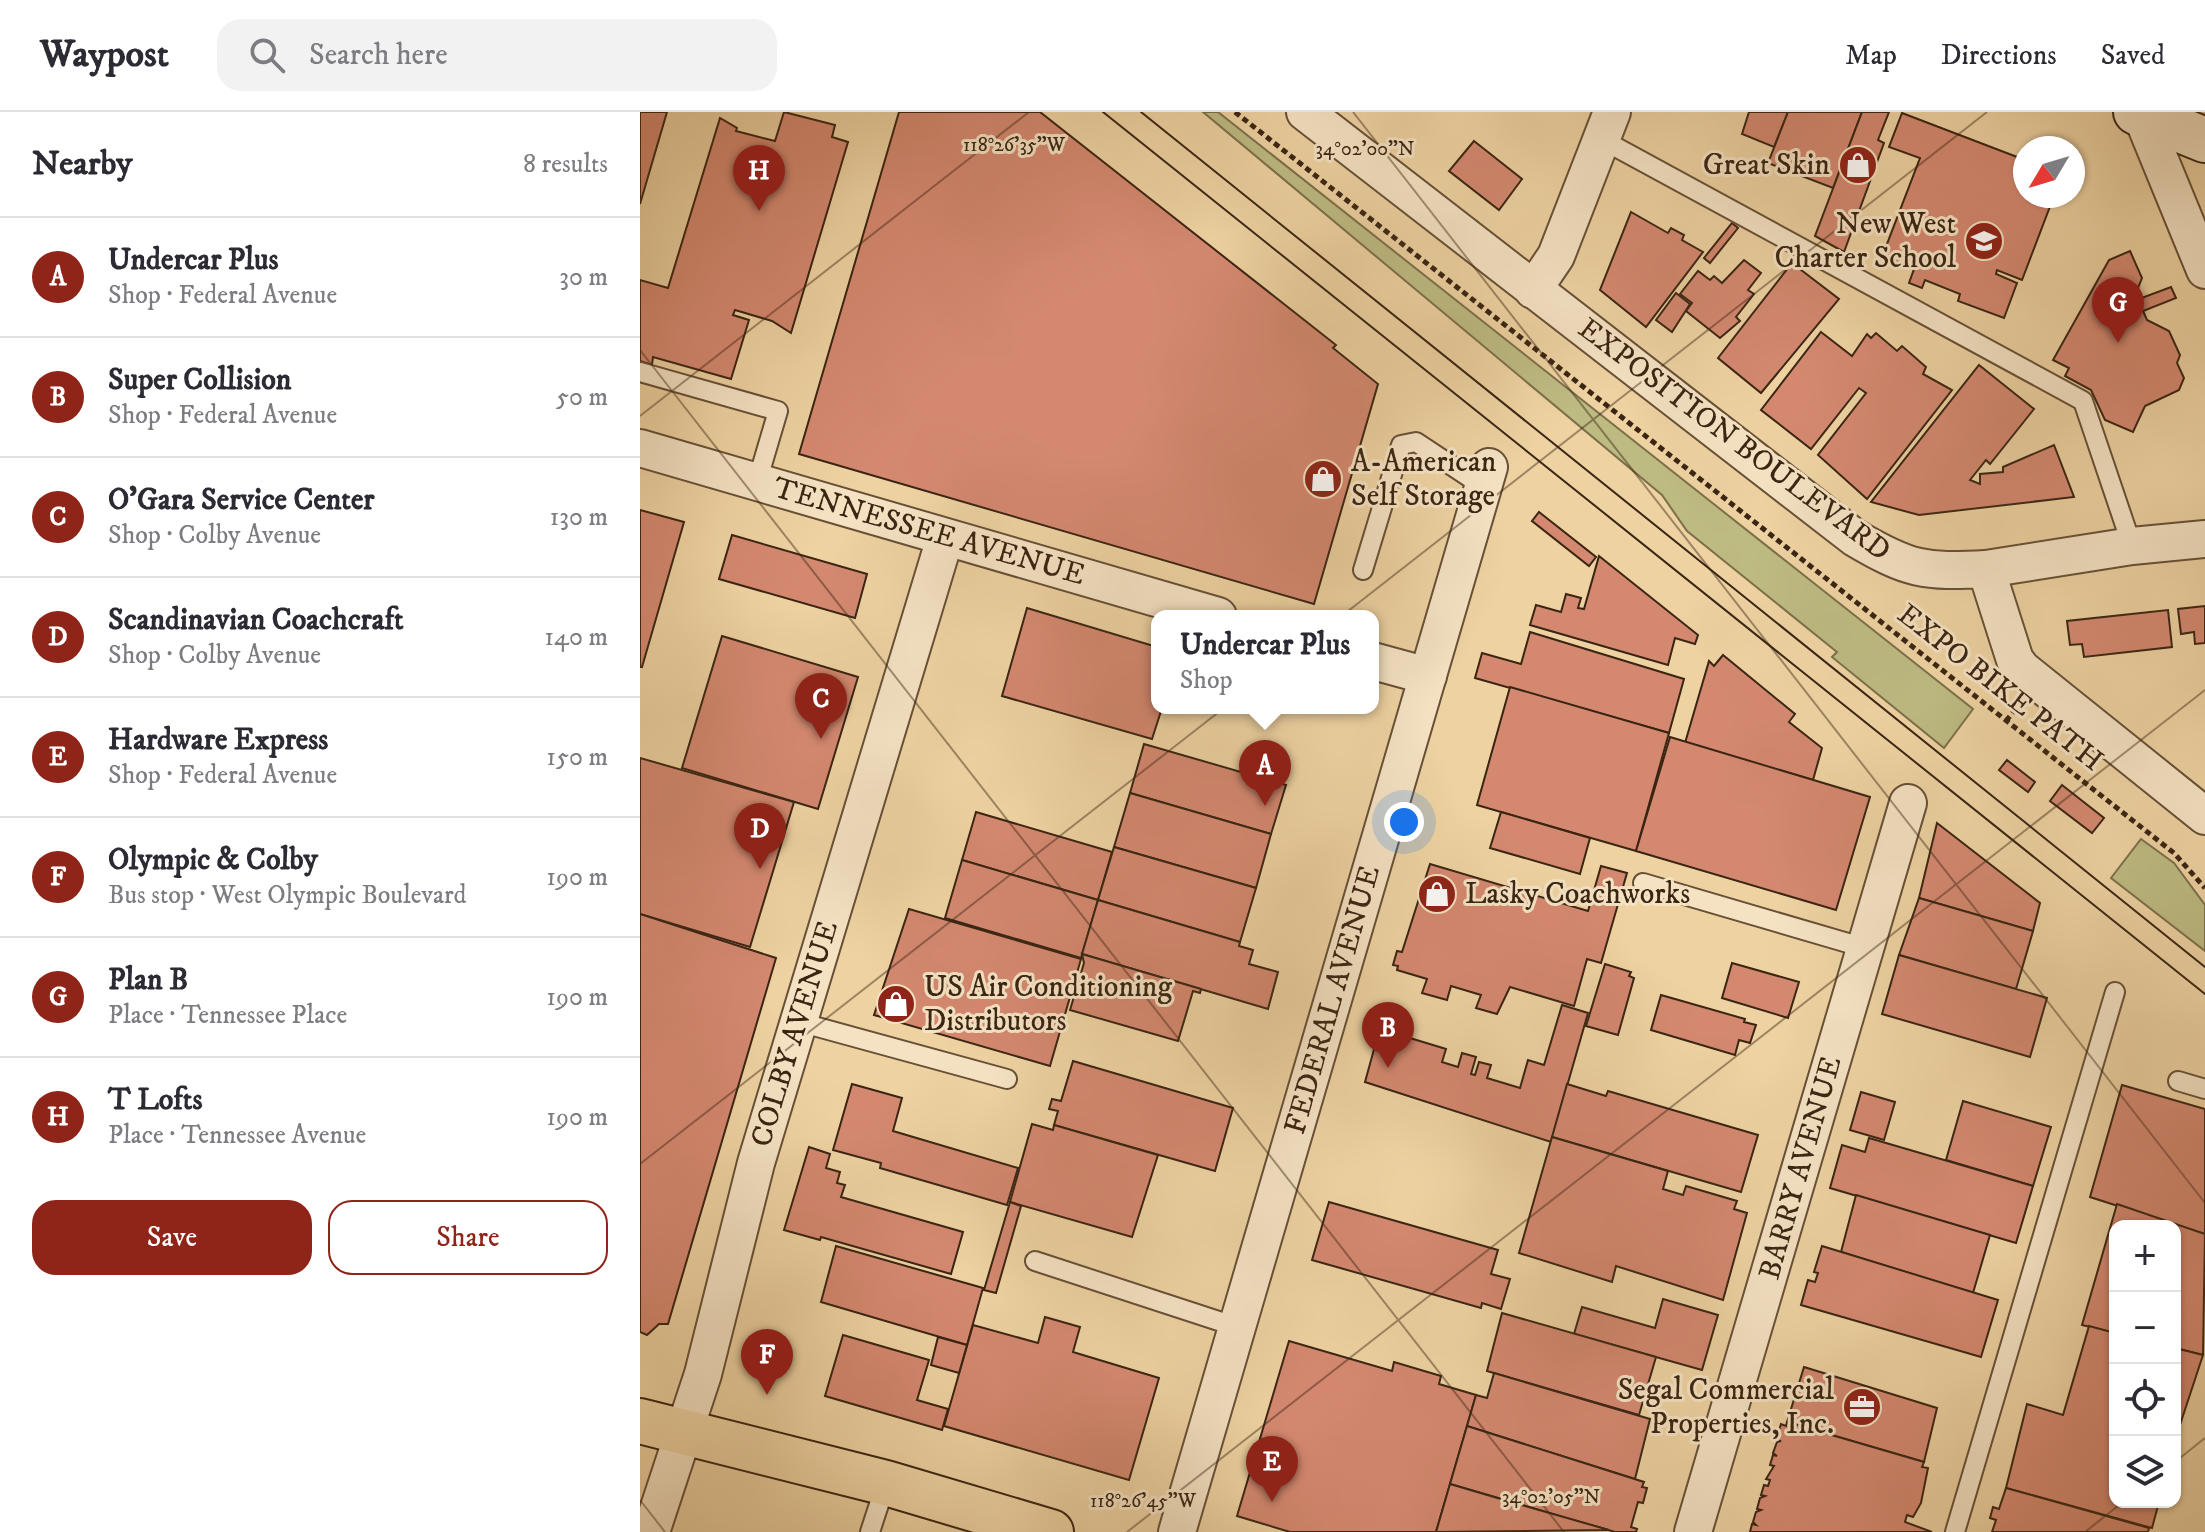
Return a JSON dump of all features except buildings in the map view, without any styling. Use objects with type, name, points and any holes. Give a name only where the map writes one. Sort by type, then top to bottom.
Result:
[{"type":"main road","points":[[2139,113],[2205,140]]},
{"type":"main road","points":[[640,1421],[886,1483],[1051,1532]]},
{"type":"street","name":"EXPOSITION BOULEVARD","points":[[1305,112],[1855,538],[1899,564],[1940,572],[1986,569]]},
{"type":"street","points":[[2139,113],[2205,270]]},
{"type":"street","points":[[1533,290],[1556,256],[1606,126]]},
{"type":"street","name":"TENNESSEE AVENUE","points":[[640,448],[1197,610]]},
{"type":"street","name":"FEDERAL AVENUE","points":[[1177,1532],[1487,477]]},
{"type":"street","name":"COLBY AVENUE","points":[[651,1532],[681,1433],[703,1374],[756,1163],[945,538]]},
{"type":"street","points":[[2205,539],[2132,546],[1986,569],[2015,660],[2022,669],[2205,816]]},
{"type":"street","points":[[1379,663],[1428,676]]},
{"type":"street","name":"BARRY AVENUE","points":[[1693,1532],[1908,803]]},
{"type":"lane","points":[[1606,126],[2083,401],[2132,546]]},
{"type":"lane","points":[[640,372],[778,411],[757,482]]},
{"type":"lane","points":[[1363,570],[1401,445],[1416,442],[1487,477]]},
{"type":"lane","points":[[1643,883],[1865,948]]},
{"type":"lane","points":[[1955,1532],[2115,992]]},
{"type":"lane","points":[[799,1022],[1007,1079]]},
{"type":"lane","points":[[2178,1081],[2205,1089]]},
{"type":"lane","points":[[1035,1261],[1237,1327]]},
{"type":"lane","points":[[870,1532],[886,1483]]},
{"type":"path","name":"EXPO BIKE PATH","points":[[1235,112],[2174,853],[2205,888]]},
{"type":"shaded area","points":[[1203,112],[1218,112],[1973,709],[1944,748],[1832,657],[1837,652],[1687,531],[1662,495]]},
{"type":"shaded area","points":[[2141,839],[2174,863],[2205,905],[2205,951],[2111,878]]},
{"type":"tram line","points":[[1103,112],[2205,994]]},
{"type":"tram line","points":[[1141,112],[2205,967]]},
{"type":"place","name":"Great Skin","points":[[1858,165]]},
{"type":"place","name":"T Lofts","points":[[759,211]]},
{"type":"place","name":"New West Charter School","points":[[1984,241]]},
{"type":"place","name":"Plan B","points":[[2118,343]]},
{"type":"place","name":"A-American Self Storage","points":[[1323,479]]},
{"type":"place","name":"O'Gara Service Center","points":[[821,739]]},
{"type":"place","name":"Undercar Plus","points":[[1265,806]]},
{"type":"place","name":"Scandinavian Coachcraft","points":[[760,869]]},
{"type":"place","name":"Lasky Coachworks","points":[[1437,894]]},
{"type":"place","name":"US Air Conditioning Distributors","points":[[896,1004]]},
{"type":"place","name":"Super Collision","points":[[1388,1068]]},
{"type":"place","name":"Olympic & Colby","points":[[767,1395]]},
{"type":"place","name":"Segal Commercial Properties, Inc.","points":[[1862,1407]]},
{"type":"place","name":"Hardware Express","points":[[1272,1502]]}]
